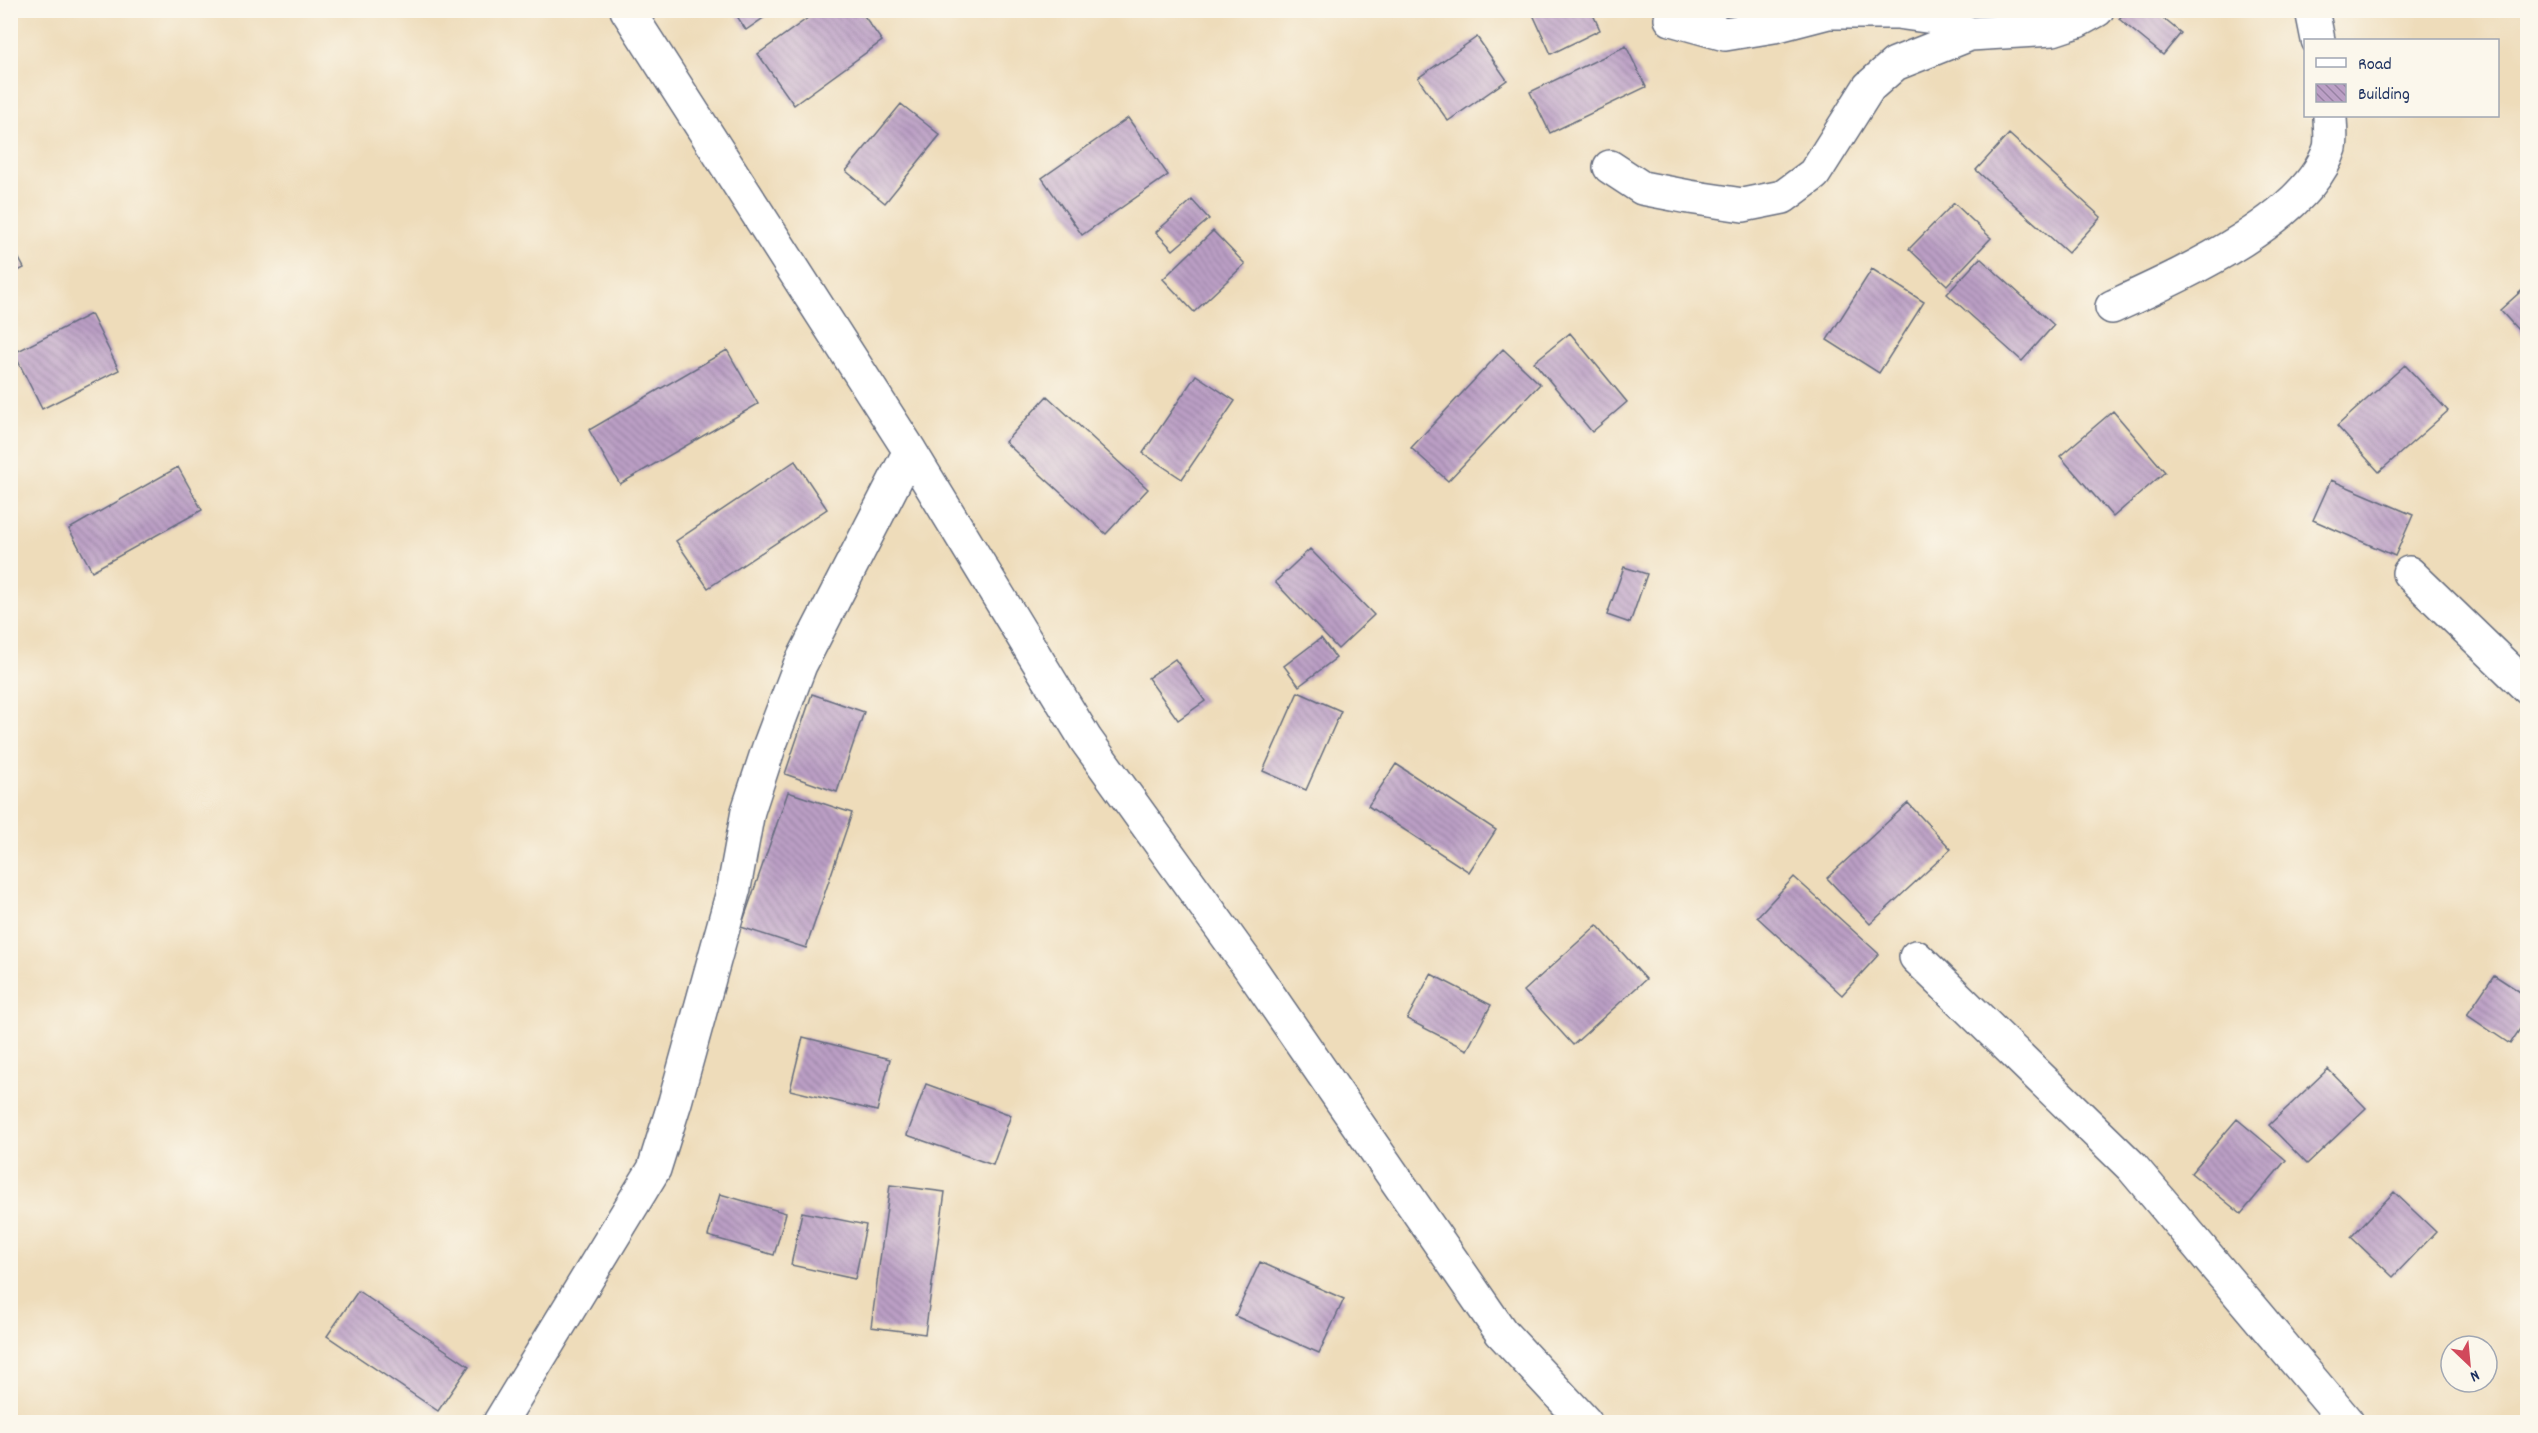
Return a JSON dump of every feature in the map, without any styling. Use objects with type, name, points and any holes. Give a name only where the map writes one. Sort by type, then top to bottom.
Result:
[{"type":"street","points":[[627,10],[910,451],[1086,740],[1248,965],[1501,1332],[1585,1422]]},
{"type":"street","points":[[1610,167],[1642,188],[1689,197],[1743,205],[1783,197],[1814,174],[1869,87],[1895,64],[1970,34],[2053,29],[2077,21],[2097,10]]},
{"type":"street","points":[[2312,10],[2318,39]]},
{"type":"street","points":[[1671,19],[1725,34],[1774,26],[1828,12],[1897,12],[1933,17],[1970,34]]},
{"type":"street","points":[[2112,307],[2218,257],[2273,217],[2316,177],[2330,146],[2330,117]]},
{"type":"street","points":[[500,1422],[654,1169],[675,1102],[734,888],[748,811],[769,747],[800,665],[910,451]]},
{"type":"street","points":[[2409,573],[2528,688]]},
{"type":"street","points":[[1916,957],[2132,1167],[2347,1422]]},
{"type":"building","points":[[733,10],[775,10],[746,30]]},
{"type":"building","points":[[819,10],[860,10],[882,41],[794,105],[758,54]]},
{"type":"building","points":[[1531,10],[1591,10],[1600,30],[1551,54]]},
{"type":"building","points":[[2126,10],[2153,10],[2181,33],[2163,55],[2119,19]]},
{"type":"building","points":[[1477,37],[1507,80],[1448,121],[1418,78]]},
{"type":"building","points":[[1626,46],[1646,87],[1550,133],[1530,92]]},
{"type":"building","points":[[901,104],[940,135],[885,203],[846,171]]},
{"type":"building","points":[[1128,118],[1168,175],[1082,235],[1042,178]]},
{"type":"building","points":[[2009,134],[2101,217],[2068,253],[1976,170]]},
{"type":"building","points":[[1192,200],[1209,219],[1173,250],[1156,232]]},
{"type":"building","points":[[1954,203],[1991,238],[1947,285],[1909,249]]},
{"type":"building","points":[[1213,231],[1245,264],[1194,312],[1163,279]]},
{"type":"building","points":[[10,242],[24,268],[10,275]]},
{"type":"building","points":[[1980,258],[2054,325],[2022,361],[1947,294]]},
{"type":"building","points":[[1872,269],[1924,302],[1879,373],[1827,340]]},
{"type":"building","points":[[2528,285],[2528,341],[2500,310]]},
{"type":"building","points":[[91,314],[119,370],[42,409],[14,353]]},
{"type":"building","points":[[1570,333],[1627,402],[1592,432],[1534,362]]},
{"type":"building","points":[[1503,349],[1540,384],[1448,481],[1411,448]]},
{"type":"building","points":[[727,350],[758,404],[620,484],[589,430]]},
{"type":"building","points":[[2405,365],[2448,411],[2379,472],[2337,426]]},
{"type":"building","points":[[1196,375],[1235,401],[1182,479],[1143,453]]},
{"type":"building","points":[[1047,396],[1148,489],[1106,534],[1005,442]]},
{"type":"building","points":[[2113,411],[2165,472],[2113,517],[2060,456]]},
{"type":"building","points":[[795,461],[827,509],[708,588],[676,541]]},
{"type":"building","points":[[178,467],[202,510],[92,571],[69,529]]},
{"type":"building","points":[[2331,480],[2413,515],[2395,556],[2313,520]]},
{"type":"building","points":[[1310,549],[1374,615],[1338,649],[1275,582]]},
{"type":"building","points":[[1624,567],[1647,574],[1630,623],[1607,615]]},
{"type":"building","points":[[1321,638],[1336,658],[1299,686],[1284,666]]},
{"type":"building","points":[[1175,659],[1205,701],[1178,720],[1148,678]]},
{"type":"building","points":[[1298,692],[1341,711],[1306,790],[1263,771]]},
{"type":"building","points":[[812,694],[864,712],[837,792],[785,774]]},
{"type":"building","points":[[1396,764],[1496,830],[1469,872],[1368,806]]},
{"type":"building","points":[[788,792],[852,813],[806,948],[741,927]]},
{"type":"building","points":[[1908,803],[1951,849],[1870,924],[1827,878]]},
{"type":"building","points":[[1794,877],[1879,954],[1842,995],[1757,917]]},
{"type":"building","points":[[1597,925],[1646,979],[1573,1045],[1524,991]]},
{"type":"building","points":[[1431,974],[1491,1005],[1467,1050],[1407,1019]]},
{"type":"building","points":[[2494,975],[2528,997],[2528,1017],[2510,1044],[2467,1015]]},
{"type":"building","points":[[803,1037],[890,1059],[877,1111],[790,1090]]},
{"type":"building","points":[[2328,1069],[2366,1108],[2307,1164],[2269,1125]]},
{"type":"building","points":[[926,1084],[1011,1115],[993,1165],[907,1135]]},
{"type":"building","points":[[2237,1119],[2286,1160],[2241,1214],[2191,1173]]},
{"type":"building","points":[[890,1185],[945,1192],[925,1334],[871,1327]]},
{"type":"building","points":[[2394,1192],[2436,1232],[2393,1277],[2351,1237]]},
{"type":"building","points":[[720,1194],[786,1213],[774,1255],[708,1236]]},
{"type":"building","points":[[802,1212],[866,1225],[855,1279],[791,1265]]},
{"type":"building","points":[[1260,1262],[1344,1299],[1319,1353],[1235,1316]]},
{"type":"building","points":[[358,1291],[469,1366],[438,1411],[327,1336]]}]
